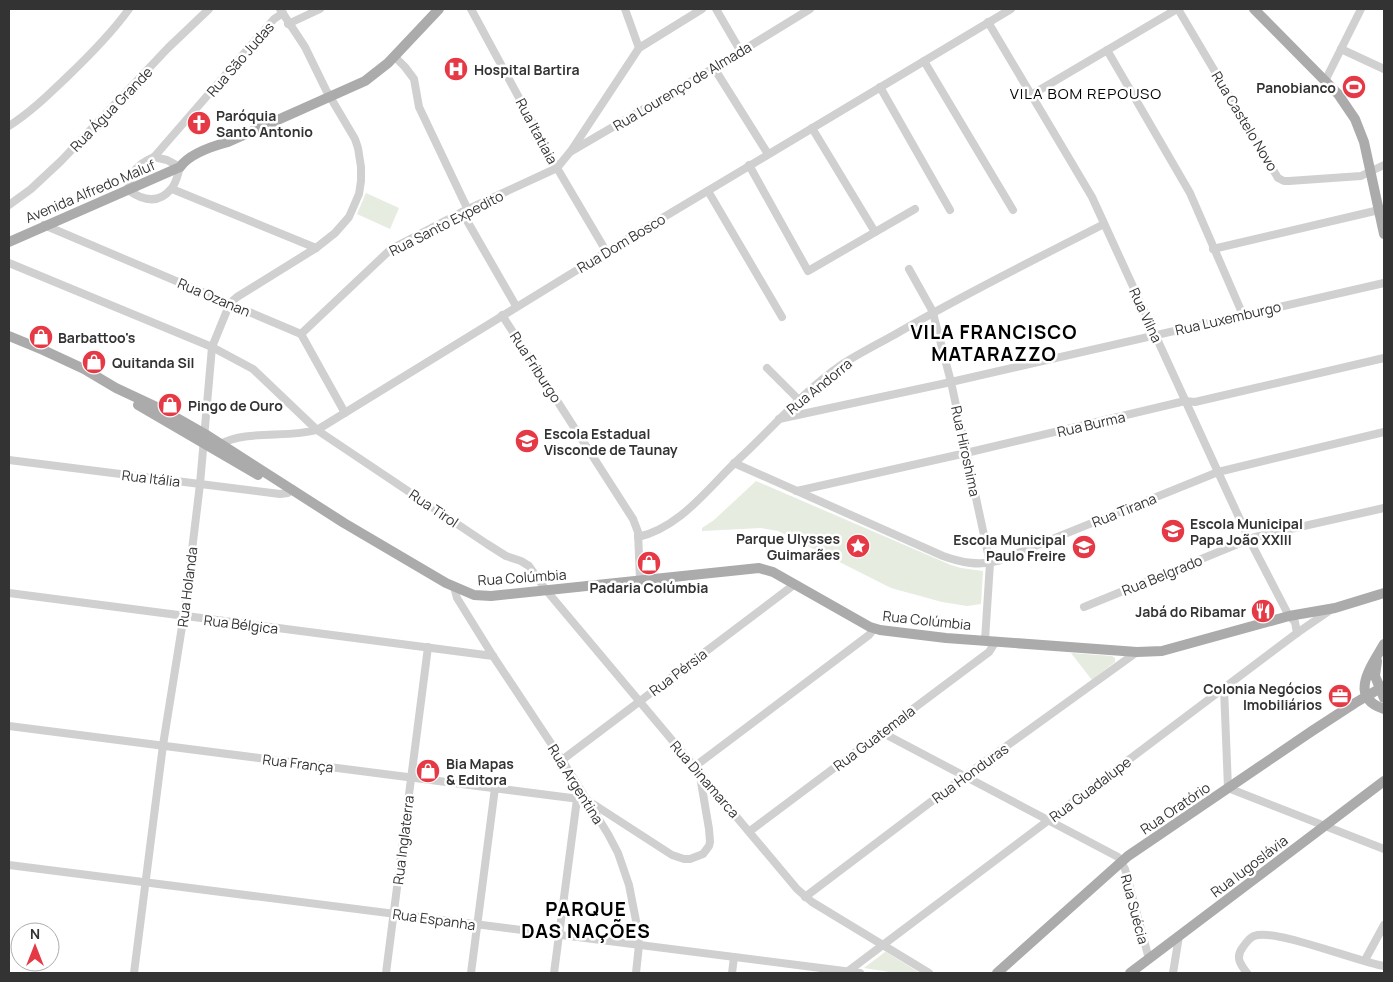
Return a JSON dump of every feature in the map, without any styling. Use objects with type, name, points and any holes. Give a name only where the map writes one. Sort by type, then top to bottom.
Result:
[{"type":"main road","name":"Avenida Alfredo Maluf","points":[[9,242],[220,149],[228,142],[365,81],[394,56],[439,9]]},
{"type":"main road","points":[[1254,9],[1325,81],[1343,101],[1355,119],[1364,142],[1383,222],[1384,234]]},
{"type":"main road","name":"Rua Colúmbia","points":[[9,336],[44,350],[116,388],[163,410],[206,441],[469,594],[491,596],[759,568],[769,570],[874,629],[938,637],[1137,652],[1168,649],[1289,616],[1334,608],[1384,593]]},
{"type":"main road","name":"Rua Colúmbia","points":[[206,441],[221,444],[290,491]]},
{"type":"main road","points":[[1382,648],[1374,672],[1383,691]]},
{"type":"main road","points":[[1382,648],[1375,657],[1366,676],[1365,685],[1366,696],[1373,704],[1384,709]]},
{"type":"main road","name":"Rua Oratório","points":[[1000,972],[1121,862],[1366,696],[1383,691]]},
{"type":"main road","name":"Rua Iugoslávia","points":[[1130,973],[1384,781]]},
{"type":"street","points":[[9,126],[25,116],[40,103],[105,40],[127,12],[117,9]]},
{"type":"street","name":"Rua Água Grande","points":[[9,205],[31,189],[61,161],[168,48],[209,9]]},
{"type":"street","points":[[288,24],[320,9]]},
{"type":"street","name":"Rua Itatiaia","points":[[471,9],[557,168],[606,251]]},
{"type":"street","points":[[625,9],[639,48]]},
{"type":"street","points":[[570,152],[639,48],[702,9]]},
{"type":"street","points":[[716,9],[741,52]]},
{"type":"street","name":"Rua Lourenço de Almada","points":[[557,168],[570,152],[741,52],[810,9]]},
{"type":"street","name":"Rua Dom Bosco","points":[[221,444],[235,438],[295,435],[317,430],[606,251],[1011,9]]},
{"type":"street","points":[[1031,95],[1178,9]]},
{"type":"street","name":"Rua Castelo Novo","points":[[1178,9],[1278,178],[1289,181],[1361,176],[1370,172]]},
{"type":"street","points":[[1325,81],[1361,9]]},
{"type":"street","name":"Rua São Judas","points":[[128,190],[130,177],[137,168],[142,163],[154,158],[281,11],[305,47],[358,148],[361,181],[359,194],[349,217],[335,233],[316,248]]},
{"type":"street","name":"Rua Vilna","points":[[988,22],[1092,197],[1249,539],[1289,616]]},
{"type":"street","points":[[1341,49],[1384,69]]},
{"type":"street","points":[[1107,50],[1190,193],[1243,315]]},
{"type":"street","points":[[394,56],[414,79],[419,107],[465,211],[516,306]]},
{"type":"street","points":[[924,61],[1013,210]]},
{"type":"street","points":[[714,68],[768,154]]},
{"type":"street","points":[[880,87],[950,210]]},
{"type":"street","points":[[812,128],[875,232]]},
{"type":"street","points":[[128,190],[142,199],[151,200],[160,197],[172,189],[181,165],[154,158]]},
{"type":"street","points":[[1370,172],[1384,165]]},
{"type":"street","points":[[749,166],[806,270],[811,271],[915,209]]},
{"type":"street","name":"Rua Santo Expedito","points":[[301,334],[391,249],[465,211],[557,168]]},
{"type":"street","points":[[172,189],[316,248]]},
{"type":"street","points":[[708,191],[782,317]]},
{"type":"street","points":[[1213,249],[1379,210]]},
{"type":"street","name":"Rua Andorra","points":[[638,537],[664,528],[695,503],[799,400],[842,365],[933,312],[1104,224]]},
{"type":"street","name":"Rua Ozanan","points":[[44,225],[301,334]]},
{"type":"street","points":[[230,303],[316,248]]},
{"type":"street","name":"Rua Tirol","points":[[9,263],[212,346],[253,369],[317,430],[506,556],[521,561],[528,566],[546,590]]},
{"type":"street","name":"Rua Hiroshima","points":[[909,269],[933,312],[951,382],[990,563],[985,640]]},
{"type":"street","name":"Rua Luxemburgo","points":[[779,419],[951,382],[1384,283]]},
{"type":"street","name":"Rua Holanda","points":[[134,973],[163,745],[184,616],[206,441],[212,346],[230,303]]},
{"type":"street","name":"Rua Friburgo","points":[[502,315],[630,513],[636,526],[638,537],[640,580]]},
{"type":"street","points":[[301,334],[345,413]]},
{"type":"street","name":"Rua Burma","points":[[798,491],[966,454],[1185,401],[1195,402],[1384,358]]},
{"type":"street","points":[[766,368],[799,400]]},
{"type":"street","name":"Rua Tirana","points":[[734,463],[952,559],[973,564],[990,563],[1218,472],[1384,432]]},
{"type":"street","name":"Rua Itália","points":[[9,460],[200,484],[290,491]]},
{"type":"street","name":"Rua Belgrado","points":[[1084,607],[1249,539],[1384,508]]},
{"type":"street","name":"Rua Pérsia","points":[[562,760],[795,584]]},
{"type":"street","name":"Rua Argentina","points":[[454,587],[457,598],[492,656],[562,760],[608,834],[629,885],[639,945],[636,973]]},
{"type":"street","name":"Rua Dinamarca","points":[[546,590],[805,897],[926,972]]},
{"type":"street","name":"Rua Bélgica","points":[[9,594],[492,656]]},
{"type":"street","points":[[467,612],[469,594]]},
{"type":"street","name":"Rua Guadalupe","points":[[846,972],[1297,633],[1334,608]]},
{"type":"street","points":[[1289,616],[1295,622],[1297,633]]},
{"type":"street","points":[[587,800],[672,855],[684,860],[690,860],[703,854],[710,842],[697,770],[869,635],[874,629]]},
{"type":"street","name":"Rua Guatemala","points":[[750,832],[989,652],[996,641]]},
{"type":"street","points":[[473,653],[487,646]]},
{"type":"street","name":"Rua Inglaterra","points":[[386,973],[428,647]]},
{"type":"street","name":"Rua Honduras","points":[[805,897],[965,776],[1137,652]]},
{"type":"street","points":[[1224,688],[1228,788],[1384,849]]},
{"type":"street","name":"Rua França","points":[[9,726],[587,800]]},
{"type":"street","name":"Rua Suécia","points":[[881,732],[1114,855],[1125,869],[1149,958]]},
{"type":"street","points":[[471,973],[495,788]]},
{"type":"street","points":[[554,973],[577,799]]},
{"type":"street","name":"Rua Espanha","points":[[9,865],[734,957],[824,971],[860,973]]},
{"type":"street","points":[[1365,960],[1384,925]]},
{"type":"street","points":[[1247,973],[1238,961],[1238,955],[1250,938],[1263,934],[1384,966]]},
{"type":"street","points":[[1173,973],[1179,936]]},
{"type":"street","points":[[732,973],[734,957]]},
{"type":"shaded area","points":[[366,193],[399,208],[390,229],[357,214]]},
{"type":"shaded area","name":"Parque Ulysses Guimarães","points":[[756,481],[951,565],[983,571],[981,604],[967,606],[942,602],[891,588],[778,531],[761,528],[702,531],[702,528],[714,520]]},
{"type":"shaded area","points":[[1071,653],[1112,656],[1115,658],[1115,662],[1092,680]]},
{"type":"shaded area","points":[[885,952],[920,973],[896,973],[864,968]]},
{"type":"place","name":"Hospital Bartira","points":[[456,69]]},
{"type":"place","name":"Panobianco","points":[[1354,87]]},
{"type":"place","name":"Paróquia Santo Antonio","points":[[199,123]]},
{"type":"place","name":"Barbattoo's","points":[[41,337]]},
{"type":"place","name":"Quitanda Sil","points":[[94,362]]},
{"type":"place","name":"Pingo de Ouro","points":[[170,405]]},
{"type":"place","name":"Escola Estadual Visconde de Taunay","points":[[527,441]]},
{"type":"place","name":"Escola Municipal Papa João XXIII","points":[[1173,531]]},
{"type":"place","name":"Parque Ulysses Guimarães","points":[[858,546]]},
{"type":"place","name":"Escola Municipal Paulo Freire","points":[[1084,547]]},
{"type":"place","name":"Padaria Colúmbia","points":[[649,563]]},
{"type":"place","name":"Jabá do Ribamar","points":[[1263,611]]},
{"type":"place","name":"Colonia Negócios Imobiliários","points":[[1340,696]]},
{"type":"place","name":"Bia Mapas & Editora","points":[[428,771]]},
{"type":"district","name":"VILA BOM REPOUSO","points":[[1086,93]]},
{"type":"district","name":"VILA FRANCISCO MATARAZZO","points":[[994,343]]},
{"type":"district","name":"PARQUE DAS NAÇÕES","points":[[586,920]]}]
